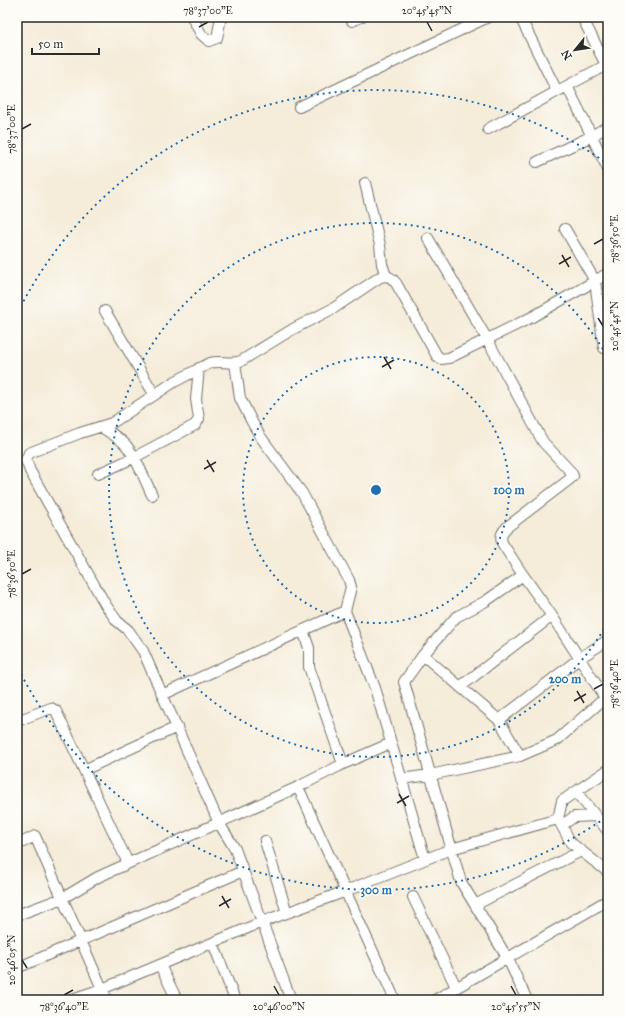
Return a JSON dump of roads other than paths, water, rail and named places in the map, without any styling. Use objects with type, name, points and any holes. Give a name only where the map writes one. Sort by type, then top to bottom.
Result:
[{"type":"street","points":[[192,17],[201,34],[209,41],[217,38],[221,17]]},
{"type":"street","points":[[299,107],[488,17]]},
{"type":"street","points":[[520,17],[557,91]]},
{"type":"street","points":[[488,129],[607,64],[582,17]]},
{"type":"street","points":[[567,86],[608,169]]},
{"type":"street","points":[[537,162],[592,136],[608,126]]},
{"type":"street","points":[[365,183],[380,245],[382,264],[386,276]]},
{"type":"street","points":[[565,230],[595,281],[604,348]]},
{"type":"street","points":[[401,779],[430,775],[520,756],[557,740],[607,697],[523,575],[502,543],[501,538],[502,532],[507,527],[573,476],[568,468],[543,442],[487,339],[428,238]]},
{"type":"street","points":[[287,999],[262,922],[235,849],[219,823],[143,651],[128,630],[117,621],[106,604],[30,471],[26,460],[29,453],[112,423],[154,394],[199,368],[215,361],[235,363],[293,329],[328,312],[374,280],[386,276],[391,277],[396,283],[441,359],[449,358],[535,315],[608,273]]},
{"type":"street","points":[[105,311],[154,394]]},
{"type":"street","points":[[235,363],[240,398],[252,422],[260,436],[302,493],[349,580],[351,587],[344,611],[375,688],[425,859]]},
{"type":"street","points":[[98,474],[133,458],[195,425],[198,419],[196,395],[199,368]]},
{"type":"street","points":[[101,428],[115,436],[124,444],[152,494]]},
{"type":"street","points":[[523,575],[486,601],[456,617],[423,655],[404,682],[461,882],[508,959],[527,1000]]},
{"type":"street","points":[[162,695],[344,611]]},
{"type":"street","points":[[460,687],[552,616]]},
{"type":"street","points":[[303,630],[309,648],[309,667],[343,764]]},
{"type":"street","points":[[499,720],[580,658],[608,640]]},
{"type":"street","points":[[423,655],[499,720],[520,756]]},
{"type":"street","points":[[17,721],[51,708],[56,711],[128,863]]},
{"type":"street","points":[[84,770],[177,727]]},
{"type":"street","points":[[17,915],[63,898],[98,877],[298,787],[343,764],[391,743]]},
{"type":"street","points":[[608,770],[562,801],[560,822],[571,843],[608,872]]},
{"type":"street","points":[[298,787],[395,1000]]},
{"type":"street","points":[[576,792],[607,829]]},
{"type":"street","points":[[69,1000],[102,989],[262,922],[346,891],[451,849],[560,822],[574,817],[596,816]]},
{"type":"street","points":[[17,845],[36,836],[107,1000]]},
{"type":"street","points":[[265,841],[287,913]]},
{"type":"street","points":[[475,905],[582,851]]},
{"type":"street","points":[[17,968],[243,871]]},
{"type":"street","points":[[413,897],[456,987]]},
{"type":"street","points":[[435,1000],[608,900]]},
{"type":"street","points":[[213,943],[235,1000]]},
{"type":"street","points":[[160,965],[177,1000]]}]
